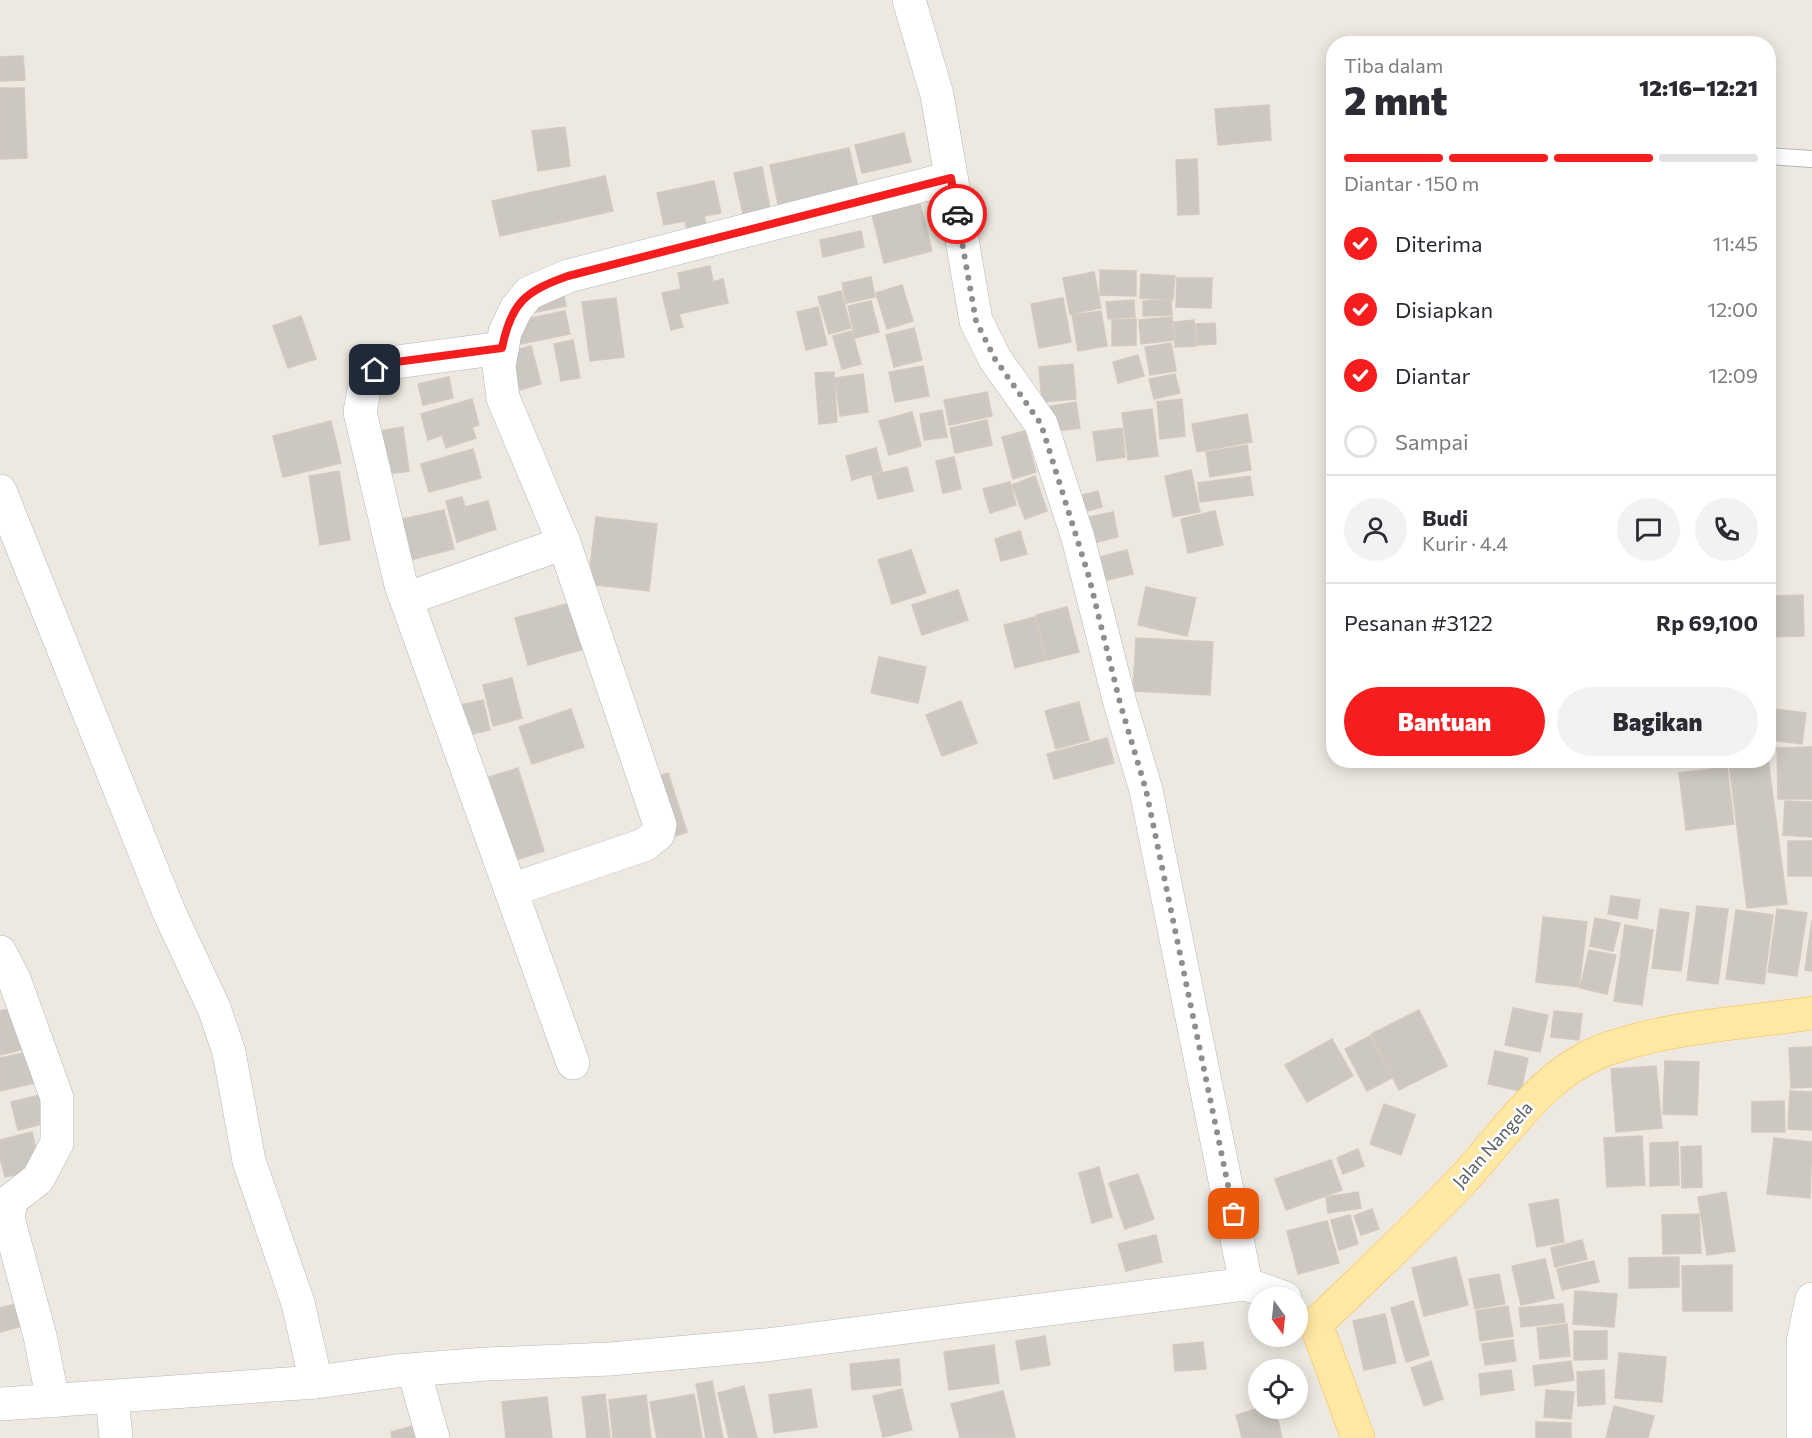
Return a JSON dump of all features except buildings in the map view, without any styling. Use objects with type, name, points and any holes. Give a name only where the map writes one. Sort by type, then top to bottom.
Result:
[{"type":"main road","name":"Jalan Nangela","points":[[1308,1315],[1458,1185],[1526,1105],[1573,1066],[1609,1048],[1676,1032],[1812,1013]]},
{"type":"main road","points":[[1308,1318],[1358,1438]]},
{"type":"street","points":[[909,0],[937,95],[976,321],[995,359],[1041,424],[1080,548],[1120,703],[1146,790],[1246,1284]]},
{"type":"street","points":[[511,891],[644,845],[658,834],[660,825],[564,543],[503,398],[499,366],[505,332],[516,309],[529,293],[545,284],[568,276],[951,178]]},
{"type":"street","points":[[502,348],[396,362],[375,370],[364,390],[360,412],[406,599],[573,1063]]},
{"type":"street","points":[[0,491],[169,912],[214,1008],[229,1052],[249,1161],[298,1303],[316,1382]]},
{"type":"street","points":[[406,599],[564,543]]},
{"type":"street","points":[[0,951],[14,979],[57,1098],[57,1143],[38,1179],[11,1200],[8,1218],[40,1336],[53,1401]]},
{"type":"street","points":[[0,1404],[316,1382],[487,1364],[610,1359],[766,1345],[1246,1284],[1254,1287]]},
{"type":"street","points":[[1803,1438],[1803,1342],[1812,1299]]},
{"type":"street","points":[[414,1371],[433,1438]]},
{"type":"street","points":[[112,1397],[116,1438]]},
{"type":"lane","points":[[1776,157],[1812,159]]},
{"type":"way so far","points":[[957,214],[976,321],[995,359],[1041,424],[1051,463],[1078,538],[1089,577],[1120,703],[1146,790],[1234,1214]]},
{"type":"route","points":[[375,370],[396,362],[502,348],[505,332],[516,309],[529,293],[545,284],[568,276],[951,178],[957,214]]}]
